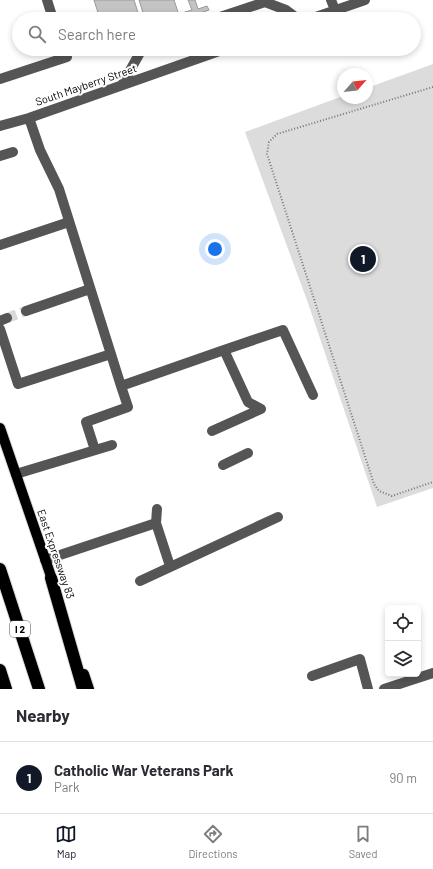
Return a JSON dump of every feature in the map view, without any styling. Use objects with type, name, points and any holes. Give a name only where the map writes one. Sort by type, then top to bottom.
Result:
[{"type":"highway","name":"I 2","points":[[0,569],[39,689]]},
{"type":"highway","points":[[51,578],[83,689]]},
{"type":"highway","points":[[0,670],[6,689]]},
{"type":"main road","name":"East Expressway 83","points":[[0,428],[89,689]]},
{"type":"street","points":[[47,0],[51,12]]},
{"type":"street","points":[[331,0],[335,10]]},
{"type":"street","points":[[329,12],[365,0]]},
{"type":"street","points":[[235,12],[265,2],[289,12]]},
{"type":"street","points":[[0,79],[67,56]]},
{"type":"street","points":[[122,85],[138,56]]},
{"type":"street","name":"South Mayberry Street","points":[[0,125],[29,118],[205,56]]},
{"type":"street","points":[[29,118],[40,150],[59,189],[128,407],[86,422],[95,450]]},
{"type":"street","points":[[0,156],[14,152]]},
{"type":"street","points":[[0,245],[69,222]]},
{"type":"street","points":[[26,311],[90,289]]},
{"type":"street","points":[[0,329],[18,384],[111,354]]},
{"type":"street","points":[[121,386],[282,330],[313,395]]},
{"type":"street","points":[[212,431],[261,409],[248,402],[224,350]]},
{"type":"street","points":[[16,474],[112,445]]},
{"type":"street","points":[[224,465],[248,453]]},
{"type":"street","points":[[157,509],[156,523],[170,566]]},
{"type":"street","points":[[140,581],[278,517]]},
{"type":"street","points":[[45,560],[156,523]]},
{"type":"street","points":[[312,676],[360,659],[368,689]]},
{"type":"street","points":[[384,689],[433,672]]},
{"type":"path","points":[[433,87],[277,134],[269,142],[267,154],[374,484],[380,491],[392,496],[433,482]]},
{"type":"shaded area","points":[[433,64],[433,488],[377,507],[308,303],[245,132],[337,98],[337,104],[373,104],[373,86]]},
{"type":"building","points":[[94,0],[134,0],[138,12],[98,12]]},
{"type":"building","points":[[139,0],[174,0],[178,12],[143,12]]},
{"type":"building","points":[[188,0],[195,0],[198,9],[207,6],[209,10],[203,12],[185,12],[192,10]]},
{"type":"tunnel","points":[[7,318],[26,311]]},
{"type":"place","name":"Catholic War Veterans Park","points":[[363,259]]}]
